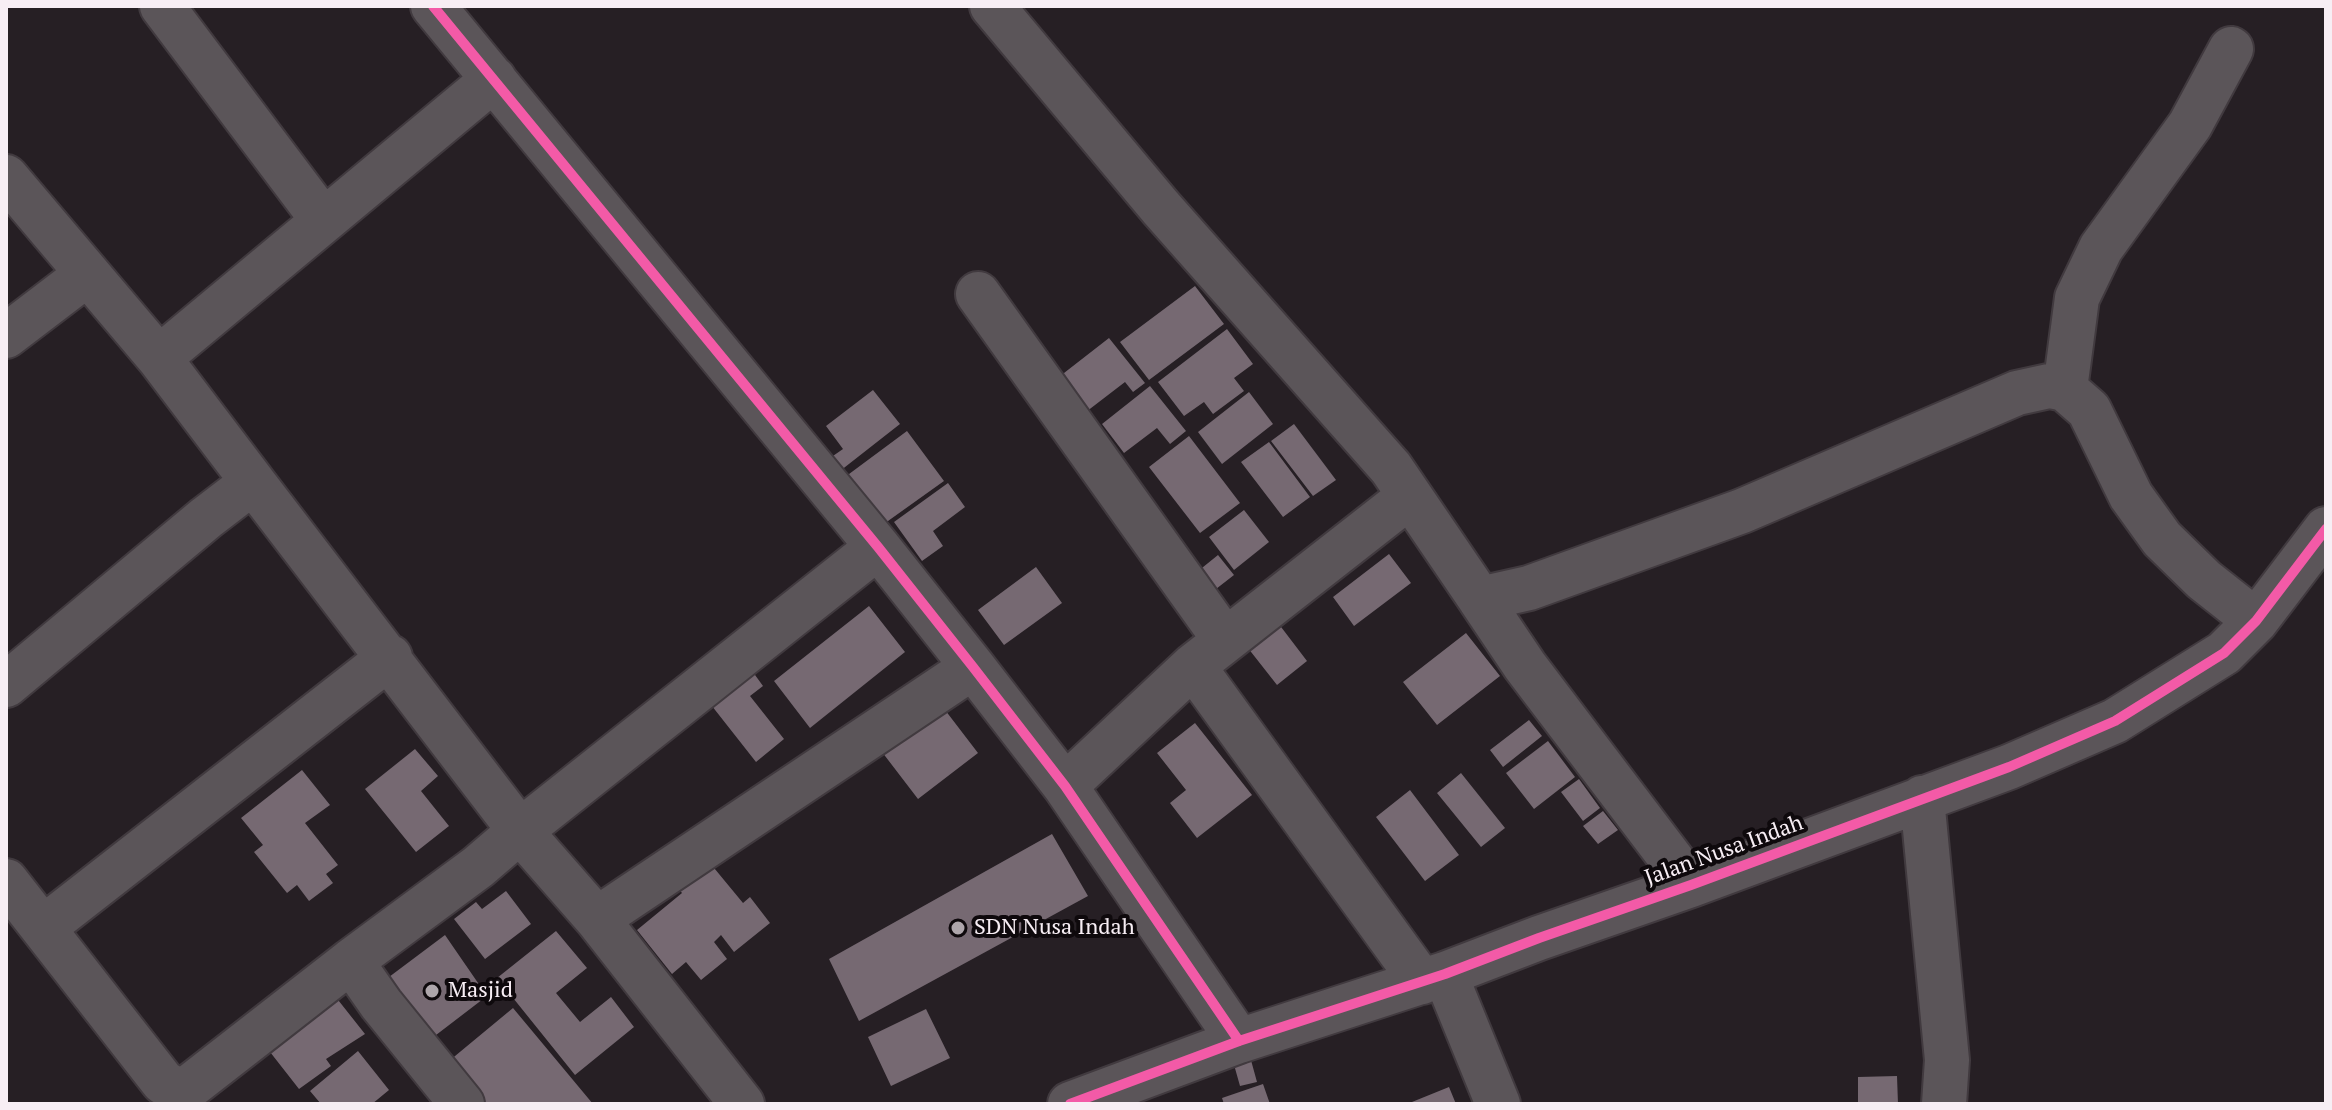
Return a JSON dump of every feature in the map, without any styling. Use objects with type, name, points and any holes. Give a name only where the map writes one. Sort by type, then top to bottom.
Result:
[{"type":"street","points":[[165,6],[323,220]]},
{"type":"street","points":[[433,6],[973,667],[1065,786],[1239,1041]]},
{"type":"street","points":[[992,6],[1161,208],[1391,468],[1525,666],[1691,885]]},
{"type":"street","points":[[2065,389],[2077,298],[2101,248],[2190,125],[2231,49]]},
{"type":"street","points":[[159,358],[494,79]]},
{"type":"street","points":[[6,177],[159,358],[520,831],[597,919],[742,1104]]},
{"type":"street","points":[[6,336],[86,275]]},
{"type":"street","points":[[978,294],[1209,653],[1433,978],[1498,1104]]},
{"type":"street","points":[[1480,599],[1529,588],[1742,511],[2017,393],[2049,386],[2065,389],[2089,410],[2131,496],[2162,539],[2204,580],[2256,621]]},
{"type":"street","points":[[6,685],[253,482]]},
{"type":"street","points":[[1065,786],[1209,653],[1410,496]]},
{"type":"street","name":"Jalan Nusa Indah","points":[[1070,1104],[1239,1041],[1433,978],[1691,885],[2009,767],[2115,721],[2224,653],[2256,621],[2326,529]]},
{"type":"street","points":[[6,881],[163,1082],[194,1096],[351,961],[478,867],[878,547]]},
{"type":"street","points":[[43,928],[390,657]]},
{"type":"street","points":[[597,919],[973,667]]},
{"type":"street","points":[[1922,798],[1947,1060],[1944,1104]]},
{"type":"street","points":[[351,961],[381,1004],[462,1104]]},
{"type":"building","points":[[1195,286],[1224,324],[1149,380],[1120,342]]},
{"type":"building","points":[[1227,329],[1253,364],[1234,378],[1244,391],[1213,414],[1204,402],[1184,416],[1158,382]]},
{"type":"building","points":[[1109,338],[1145,383],[1133,392],[1125,382],[1082,415],[1055,380]]},
{"type":"building","points":[[1150,386],[1186,431],[1170,444],[1157,428],[1124,453],[1102,424]]},
{"type":"building","points":[[873,390],[900,424],[840,471],[830,458],[843,449],[826,426]]},
{"type":"building","points":[[1249,392],[1273,424],[1222,464],[1198,432]]},
{"type":"building","points":[[1294,424],[1336,480],[1313,496],[1271,441]]},
{"type":"building","points":[[907,431],[944,481],[881,526],[845,477]]},
{"type":"building","points":[[1189,436],[1240,503],[1200,533],[1149,467]]},
{"type":"building","points":[[1269,442],[1310,497],[1283,517],[1241,462]]},
{"type":"building","points":[[948,483],[965,507],[933,531],[943,546],[922,561],[894,522]]},
{"type":"building","points":[[1244,510],[1269,542],[1234,570],[1209,537]]},
{"type":"building","points":[[1389,554],[1411,583],[1354,626],[1333,597]]},
{"type":"building","points":[[1218,555],[1234,575],[1207,596],[1192,576]]},
{"type":"building","points":[[1036,567],[1062,603],[1004,645],[978,610]]},
{"type":"building","points":[[869,606],[905,652],[810,728],[774,681]]},
{"type":"building","points":[[1275,619],[1307,661],[1277,685],[1244,643]]},
{"type":"building","points":[[1466,633],[1500,676],[1437,725],[1403,682]]},
{"type":"building","points":[[750,668],[763,686],[750,696],[784,739],[756,762],[708,701]]},
{"type":"building","points":[[942,706],[978,753],[918,799],[882,752]]},
{"type":"building","points":[[1529,720],[1542,736],[1503,767],[1490,750]]},
{"type":"building","points":[[1195,723],[1252,795],[1197,838],[1170,803],[1186,790],[1157,753]]},
{"type":"building","points":[[1548,741],[1575,777],[1534,809],[1506,773]]},
{"type":"building","points":[[415,749],[438,776],[421,791],[449,826],[416,852],[365,789]]},
{"type":"building","points":[[302,770],[330,805],[305,823],[338,865],[326,874],[333,883],[309,901],[297,885],[287,893],[254,852],[263,845],[241,818]]},
{"type":"building","points":[[1461,773],[1505,828],[1481,847],[1437,793]]},
{"type":"building","points":[[1579,779],[1600,808],[1583,821],[1561,792]]},
{"type":"building","points":[[1410,790],[1459,855],[1425,881],[1376,817]]},
{"type":"building","points":[[1603,811],[1618,830],[1598,844],[1583,826]]},
{"type":"building","name":"SDN Nusa Indah","points":[[1052,834],[1088,896],[859,1021],[829,959]]},
{"type":"building","points":[[705,857],[743,903],[750,897],[770,923],[734,952],[721,935],[714,942],[727,959],[701,980],[686,962],[672,974],[637,930],[682,893],[674,883]]},
{"type":"building","points":[[506,891],[531,924],[485,959],[454,919],[476,902],[482,909]]},
{"type":"building","points":[[556,931],[587,968],[556,993],[580,1022],[611,997],[634,1027],[575,1075],[497,978]]},
{"type":"building","name":"Masjid","points":[[445,935],[487,996],[423,1045],[377,986]]},
{"type":"building","points":[[331,991],[365,1034],[326,1059],[331,1066],[299,1089],[263,1043]]},
{"type":"building","points":[[513,1008],[593,1104],[485,1104],[449,1061]]},
{"type":"building","points":[[926,1009],[950,1058],[891,1086],[868,1037]]},
{"type":"building","points":[[1246,1042],[1257,1082],[1240,1086],[1229,1047]]},
{"type":"building","points":[[358,1051],[389,1090],[372,1104],[321,1104],[310,1091]]},
{"type":"building","points":[[1897,1076],[1898,1104],[1858,1104],[1858,1077]]},
{"type":"building","points":[[1263,1084],[1270,1104],[1224,1104],[1222,1098]]},
{"type":"building","points":[[1449,1087],[1456,1104],[1407,1104]]},
{"type":"cycle path","points":[[433,6],[973,667],[1065,786],[1239,1041]]},
{"type":"cycle path","points":[[1070,1104],[1239,1041],[1445,974],[1691,885],[2009,767],[2115,721],[2224,653],[2256,621],[2326,529]]},
{"type":"place","name":"SDN Nusa Indah","points":[[958,928]]},
{"type":"place","name":"Masjid","points":[[432,991]]}]
